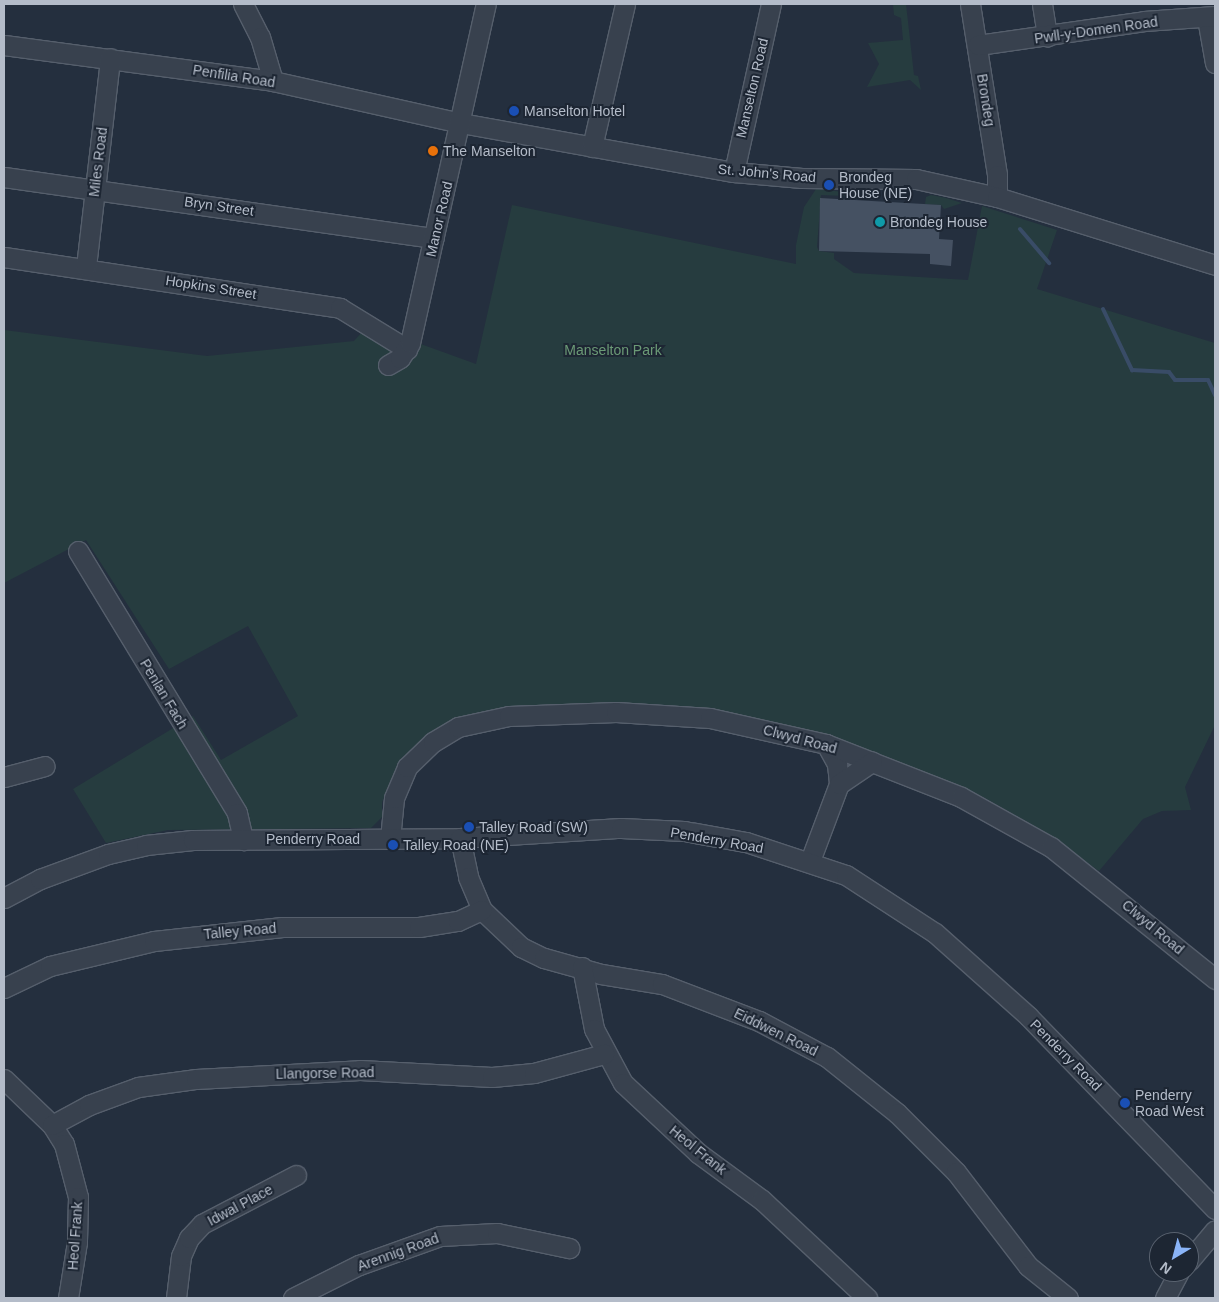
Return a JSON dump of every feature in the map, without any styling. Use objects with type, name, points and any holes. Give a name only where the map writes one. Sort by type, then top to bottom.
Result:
[{"type":"street","points":[[243,4],[260,37],[273,81]]},
{"type":"street","name":"Manor Road","points":[[407,349],[461,123],[486,4]]},
{"type":"street","points":[[592,147],[625,4]]},
{"type":"street","name":"Manselton Road","points":[[734,172],[771,4]]},
{"type":"street","name":"Brondeg","points":[[970,4],[978,45],[997,175],[997,197]]},
{"type":"street","points":[[1042,4],[1047,37]]},
{"type":"street","points":[[1211,17],[1215,63]]},
{"type":"street","name":"Pwll-y-Domen Road","points":[[978,45],[1047,37],[1144,22],[1211,17]]},
{"type":"street","name":"Penfilia Road","points":[[4,45],[273,81],[461,123]]},
{"type":"street","name":"Miles Road","points":[[86,267],[110,58]]},
{"type":"street","name":"St. John's Road","points":[[461,123],[734,172],[802,178],[916,179],[997,197],[1215,265]]},
{"type":"street","name":"Bryn Street","points":[[4,176],[434,238]]},
{"type":"street","name":"Hopkins Street","points":[[4,257],[86,267],[340,308],[407,349]]},
{"type":"street","points":[[388,365],[407,349]]},
{"type":"street","name":"Penlan Fach","points":[[78,551],[237,813],[243,840]]},
{"type":"street","name":"Clwyd Road","points":[[390,839],[394,798],[407,767],[433,742],[458,727],[509,716],[616,712],[710,718],[826,744],[961,797],[1051,847],[1215,979]]},
{"type":"street","points":[[810,861],[840,784],[837,764],[826,744]]},
{"type":"street","points":[[840,784],[872,762]]},
{"type":"street","points":[[4,777],[45,766]]},
{"type":"street","name":"Penderry Road","points":[[4,898],[40,879],[146,845],[243,840],[460,838],[621,828],[684,831],[746,842],[810,861],[846,875],[935,932],[1028,1016],[1215,1209]]},
{"type":"street","name":"Eiddwen Road","points":[[460,838],[468,877],[482,910],[521,947],[544,958],[662,984],[759,1021],[828,1057],[897,1114],[956,1172],[1028,1266],[1068,1298]]},
{"type":"street","name":"Talley Road","points":[[4,988],[50,966],[154,941],[282,927],[419,927],[458,921],[482,910]]},
{"type":"street","name":"Heol Frank","points":[[582,967],[587,1005],[604,1054],[623,1083],[698,1154],[762,1200],[867,1298]]},
{"type":"street","name":"Llangorse Road","points":[[52,1125],[89,1105],[138,1087],[196,1079],[360,1070],[492,1077],[534,1073],[604,1054]]},
{"type":"street","name":"Heol Frank","points":[[4,1079],[52,1125],[64,1144],[78,1197],[77,1242],[68,1298]]},
{"type":"street","name":"Idwal Place","points":[[176,1298],[182,1256],[189,1238],[202,1224],[296,1175]]},
{"type":"street","points":[[1199,1249],[1215,1230]]},
{"type":"street","name":"Arennig Road","points":[[293,1298],[359,1265],[440,1236],[497,1233],[569,1248]]},
{"type":"street","points":[[1165,1298],[1174,1282]]},
{"type":"green space","points":[[884,4],[906,4],[914,75],[918,76],[921,90],[910,80],[867,87],[879,64],[868,43],[903,40],[901,18],[894,15],[893,5]]},
{"type":"green space","name":"Manselton Park","points":[[816,189],[844,192],[845,196],[821,195],[817,247],[819,251],[834,253],[834,259],[854,273],[968,280],[982,206],[1057,230],[1037,289],[1215,343],[1215,725],[1185,787],[1191,810],[1162,811],[1143,819],[1099,871],[1045,832],[983,797],[909,766],[775,723],[482,714],[400,766],[382,802],[382,817],[371,828],[168,830],[106,843],[73,789],[193,716],[221,760],[298,716],[248,626],[169,669],[86,540],[4,583],[4,330],[207,356],[354,341],[362,332],[394,352],[418,343],[476,364],[512,205],[796,264],[796,245],[804,207]]},
{"type":"green space","points":[[931,195],[962,203],[944,209],[941,205],[925,204],[926,197]]},
{"type":"building","name":"Brondeg House","points":[[820,198],[941,205],[939,239],[953,240],[951,266],[930,264],[930,254],[819,251]]},
{"type":"waterway","points":[[1020,229],[1049,263]]},
{"type":"waterway","points":[[1103,309],[1132,370],[1169,372],[1175,380],[1208,380],[1215,395]]},
{"type":"place","name":"Manselton Hotel","points":[[514,111]]},
{"type":"place","name":"The Manselton","points":[[433,151]]},
{"type":"place","name":"Brondeg House (NE)","points":[[829,185]]},
{"type":"place","name":"Brondeg House","points":[[880,222]]},
{"type":"place","name":"Talley Road (SW)","points":[[469,827]]},
{"type":"place","name":"Talley Road (NE)","points":[[393,845]]},
{"type":"place","name":"Penderry Road West","points":[[1125,1103]]}]
